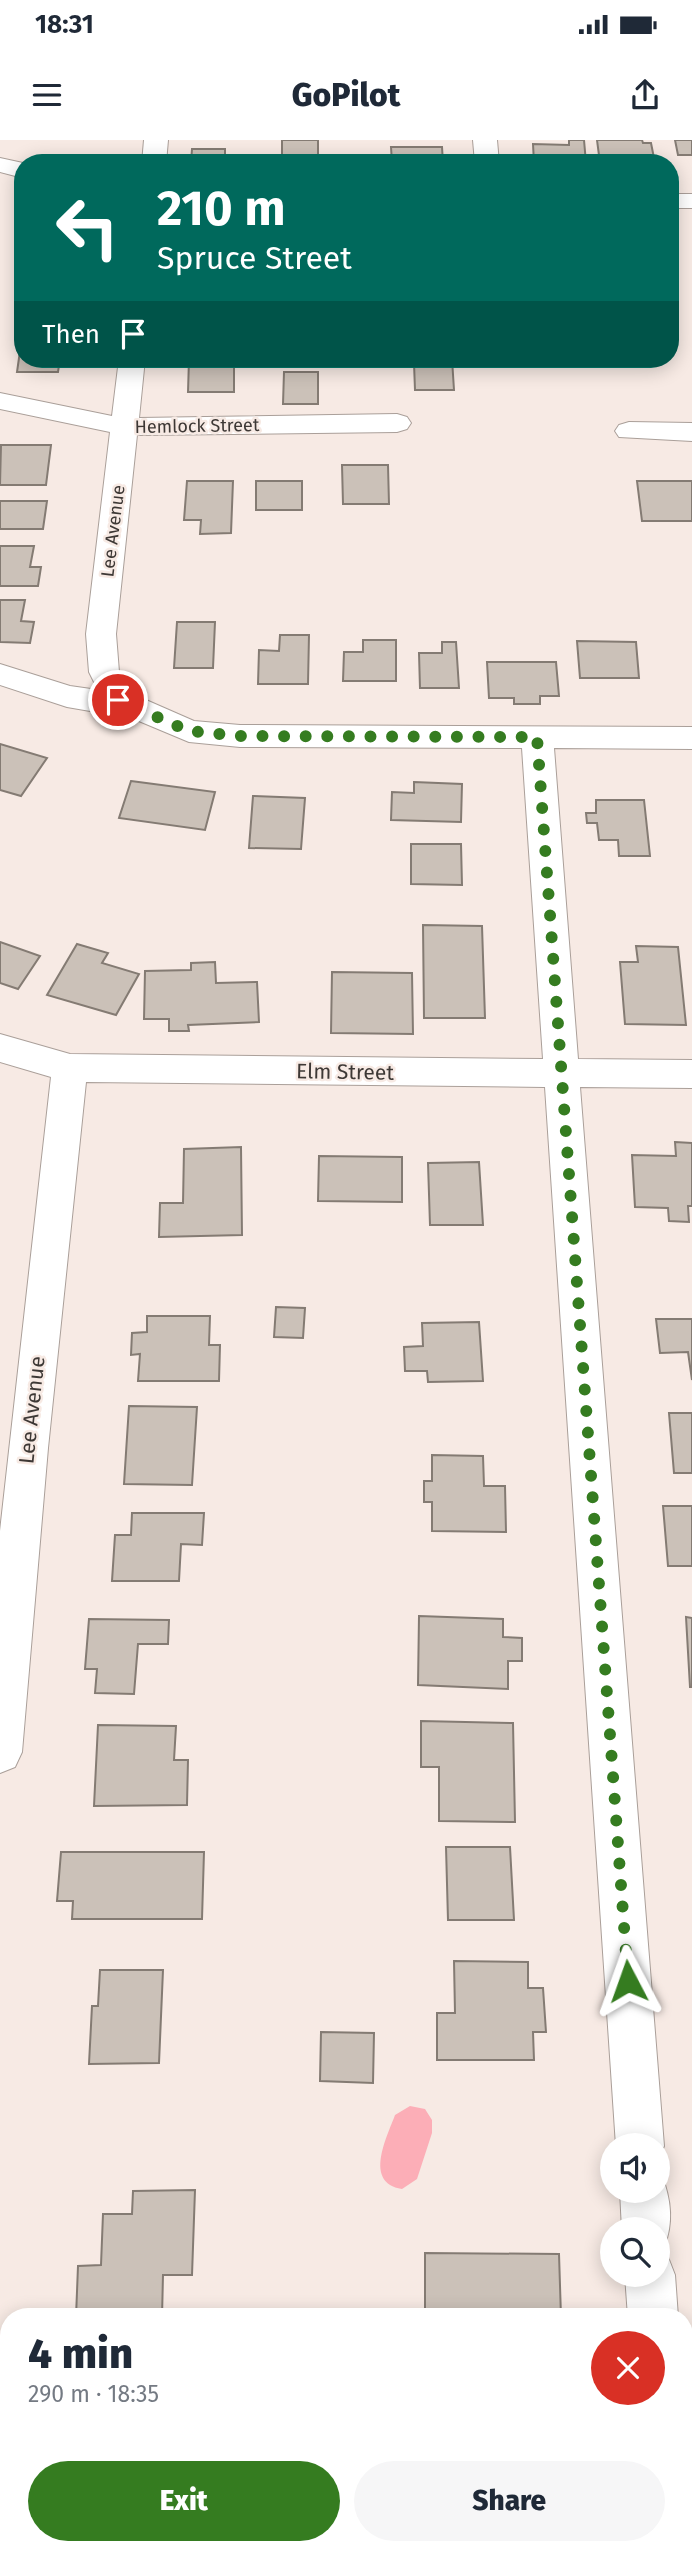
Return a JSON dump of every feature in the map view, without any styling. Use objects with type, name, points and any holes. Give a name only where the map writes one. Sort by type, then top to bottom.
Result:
[{"type":"street","name":"Lee Avenue","points":[[118,700],[104,672],[101,634],[131,368]]},
{"type":"street","name":"Hemlock Street","points":[[0,401],[125,427],[397,423]]},
{"type":"street","points":[[629,432],[692,432]]},
{"type":"street","points":[[0,674],[67,696],[96,701],[118,700],[189,731],[240,736],[692,738]]},
{"type":"street","points":[[537,737],[639,2133]]},
{"type":"street","name":"Elm Street","points":[[0,1048],[70,1068],[692,1074]]},
{"type":"street","name":"Lee Avenue","points":[[0,1752],[14,1448],[70,1068]]},
{"type":"street","points":[[651,2287],[652,2308]]},
{"type":"shaded area","points":[[410,2106],[425,2109],[432,2120],[432,2133],[417,2179],[402,2189],[390,2185],[383,2178],[381,2158],[395,2115]]},
{"type":"building","points":[[282,140],[318,140],[318,154],[282,154]]},
{"type":"building","points":[[569,140],[584,140],[585,154],[534,154],[533,144],[569,145]]},
{"type":"building","points":[[597,140],[642,140],[643,143],[651,143],[653,154],[599,154]]},
{"type":"building","points":[[675,140],[692,140],[692,155],[678,154]]},
{"type":"building","points":[[391,147],[442,147],[442,154],[391,154]]},
{"type":"building","points":[[192,149],[225,149],[225,154],[192,154]]},
{"type":"building","points":[[18,368],[59,368],[58,372],[17,372]]},
{"type":"building","points":[[189,368],[234,368],[234,392],[188,392]]},
{"type":"building","points":[[414,368],[453,368],[454,390],[415,390]]},
{"type":"building","points":[[284,372],[318,372],[318,404],[283,404]]},
{"type":"building","points":[[1,445],[51,445],[46,485],[0,485]]},
{"type":"building","points":[[342,465],[388,465],[389,504],[343,504]]},
{"type":"building","points":[[187,481],[233,481],[231,533],[200,534],[201,520],[184,520]]},
{"type":"building","points":[[256,481],[302,481],[302,510],[256,510]]},
{"type":"building","points":[[637,481],[692,481],[692,521],[642,521]]},
{"type":"building","points":[[0,501],[47,501],[43,529],[0,529]]},
{"type":"building","points":[[0,546],[34,546],[30,567],[41,567],[38,586],[0,586]]},
{"type":"building","points":[[0,600],[25,600],[21,621],[34,622],[30,643],[0,642]]},
{"type":"building","points":[[177,622],[215,622],[213,668],[174,668]]},
{"type":"building","points":[[280,635],[309,635],[308,684],[258,684],[259,650],[279,651]]},
{"type":"building","points":[[363,640],[396,640],[396,681],[343,681],[344,652],[363,652]]},
{"type":"building","points":[[577,641],[636,642],[639,678],[580,678]]},
{"type":"building","points":[[442,642],[456,642],[459,688],[420,688],[419,653],[442,653]]},
{"type":"building","points":[[487,662],[556,662],[559,696],[540,696],[540,704],[514,704],[514,698],[489,698]]},
{"type":"building","points":[[0,744],[47,758],[21,796],[0,790]]},
{"type":"building","points":[[131,781],[215,792],[205,830],[119,818]]},
{"type":"building","points":[[414,782],[462,784],[461,822],[391,820],[392,792],[414,793]]},
{"type":"building","points":[[253,796],[305,798],[301,849],[249,848]]},
{"type":"building","points":[[596,800],[644,800],[650,856],[619,856],[618,840],[599,840],[597,823],[587,823],[586,813],[596,813]]},
{"type":"building","points":[[411,844],[461,844],[462,885],[411,884]]},
{"type":"building","points":[[423,925],[482,926],[485,1018],[424,1018]]},
{"type":"building","points":[[0,942],[40,956],[18,989],[0,983]]},
{"type":"building","points":[[77,944],[108,953],[102,963],[139,974],[116,1015],[47,995]]},
{"type":"building","points":[[636,946],[678,947],[686,1025],[625,1024],[620,962],[638,962]]},
{"type":"building","points":[[215,962],[216,983],[257,982],[259,1022],[188,1025],[189,1031],[169,1031],[169,1019],[144,1019],[145,971],[191,970],[191,963]]},
{"type":"building","points":[[332,972],[412,973],[413,1034],[331,1033]]},
{"type":"building","points":[[675,1142],[692,1143],[692,1206],[688,1206],[689,1222],[669,1221],[668,1208],[635,1207],[632,1155],[676,1156]]},
{"type":"building","points":[[241,1147],[242,1235],[159,1237],[160,1203],[183,1203],[184,1149]]},
{"type":"building","points":[[319,1156],[402,1157],[402,1202],[318,1201]]},
{"type":"building","points":[[479,1162],[483,1225],[430,1225],[428,1163]]},
{"type":"building","points":[[276,1307],[305,1308],[303,1338],[274,1337]]},
{"type":"building","points":[[147,1316],[210,1316],[209,1345],[220,1345],[219,1381],[138,1381],[140,1354],[131,1355],[132,1333],[147,1332]]},
{"type":"building","points":[[656,1319],[692,1319],[692,1380],[688,1352],[660,1353]]},
{"type":"building","points":[[479,1322],[483,1381],[428,1382],[427,1371],[405,1371],[404,1347],[423,1346],[422,1323]]},
{"type":"building","points":[[129,1406],[197,1407],[192,1485],[124,1484]]},
{"type":"building","points":[[669,1413],[692,1413],[692,1473],[674,1473]]},
{"type":"building","points":[[432,1455],[483,1456],[484,1486],[505,1486],[506,1532],[432,1531],[432,1502],[424,1502],[424,1481],[432,1481]]},
{"type":"building","points":[[663,1506],[692,1506],[692,1566],[668,1566]]},
{"type":"building","points":[[132,1513],[204,1513],[202,1545],[181,1544],[179,1581],[112,1581],[115,1535],[131,1535]]},
{"type":"building","points":[[419,1616],[503,1619],[503,1637],[522,1638],[522,1661],[508,1661],[508,1689],[418,1685]]},
{"type":"building","points":[[686,1617],[692,1618],[692,1687],[690,1687]]},
{"type":"building","points":[[89,1619],[169,1620],[168,1644],[138,1644],[134,1694],[95,1693],[97,1669],[85,1669]]},
{"type":"building","points":[[421,1721],[513,1723],[515,1822],[439,1821],[439,1767],[421,1767]]},
{"type":"building","points":[[98,1725],[176,1726],[174,1760],[188,1760],[187,1805],[94,1806]]},
{"type":"building","points":[[446,1847],[510,1847],[514,1920],[448,1920]]},
{"type":"building","points":[[61,1852],[204,1852],[202,1919],[72,1919],[73,1901],[57,1901]]},
{"type":"building","points":[[454,1961],[528,1962],[528,1988],[543,1988],[546,2032],[533,2032],[534,2060],[437,2060],[437,2013],[455,2013]]},
{"type":"building","points":[[100,1970],[163,1970],[159,2063],[89,2064],[92,2006],[98,2006]]},
{"type":"building","points":[[321,2032],[374,2033],[373,2083],[320,2081]]},
{"type":"building","points":[[195,2190],[192,2275],[163,2275],[162,2308],[76,2308],[78,2266],[101,2265],[103,2214],[132,2214],[133,2191]]},
{"type":"building","points":[[425,2253],[559,2254],[561,2308],[425,2308]]},
{"type":"route","points":[[118,700],[189,731],[240,736],[537,737],[628,1981]]}]
